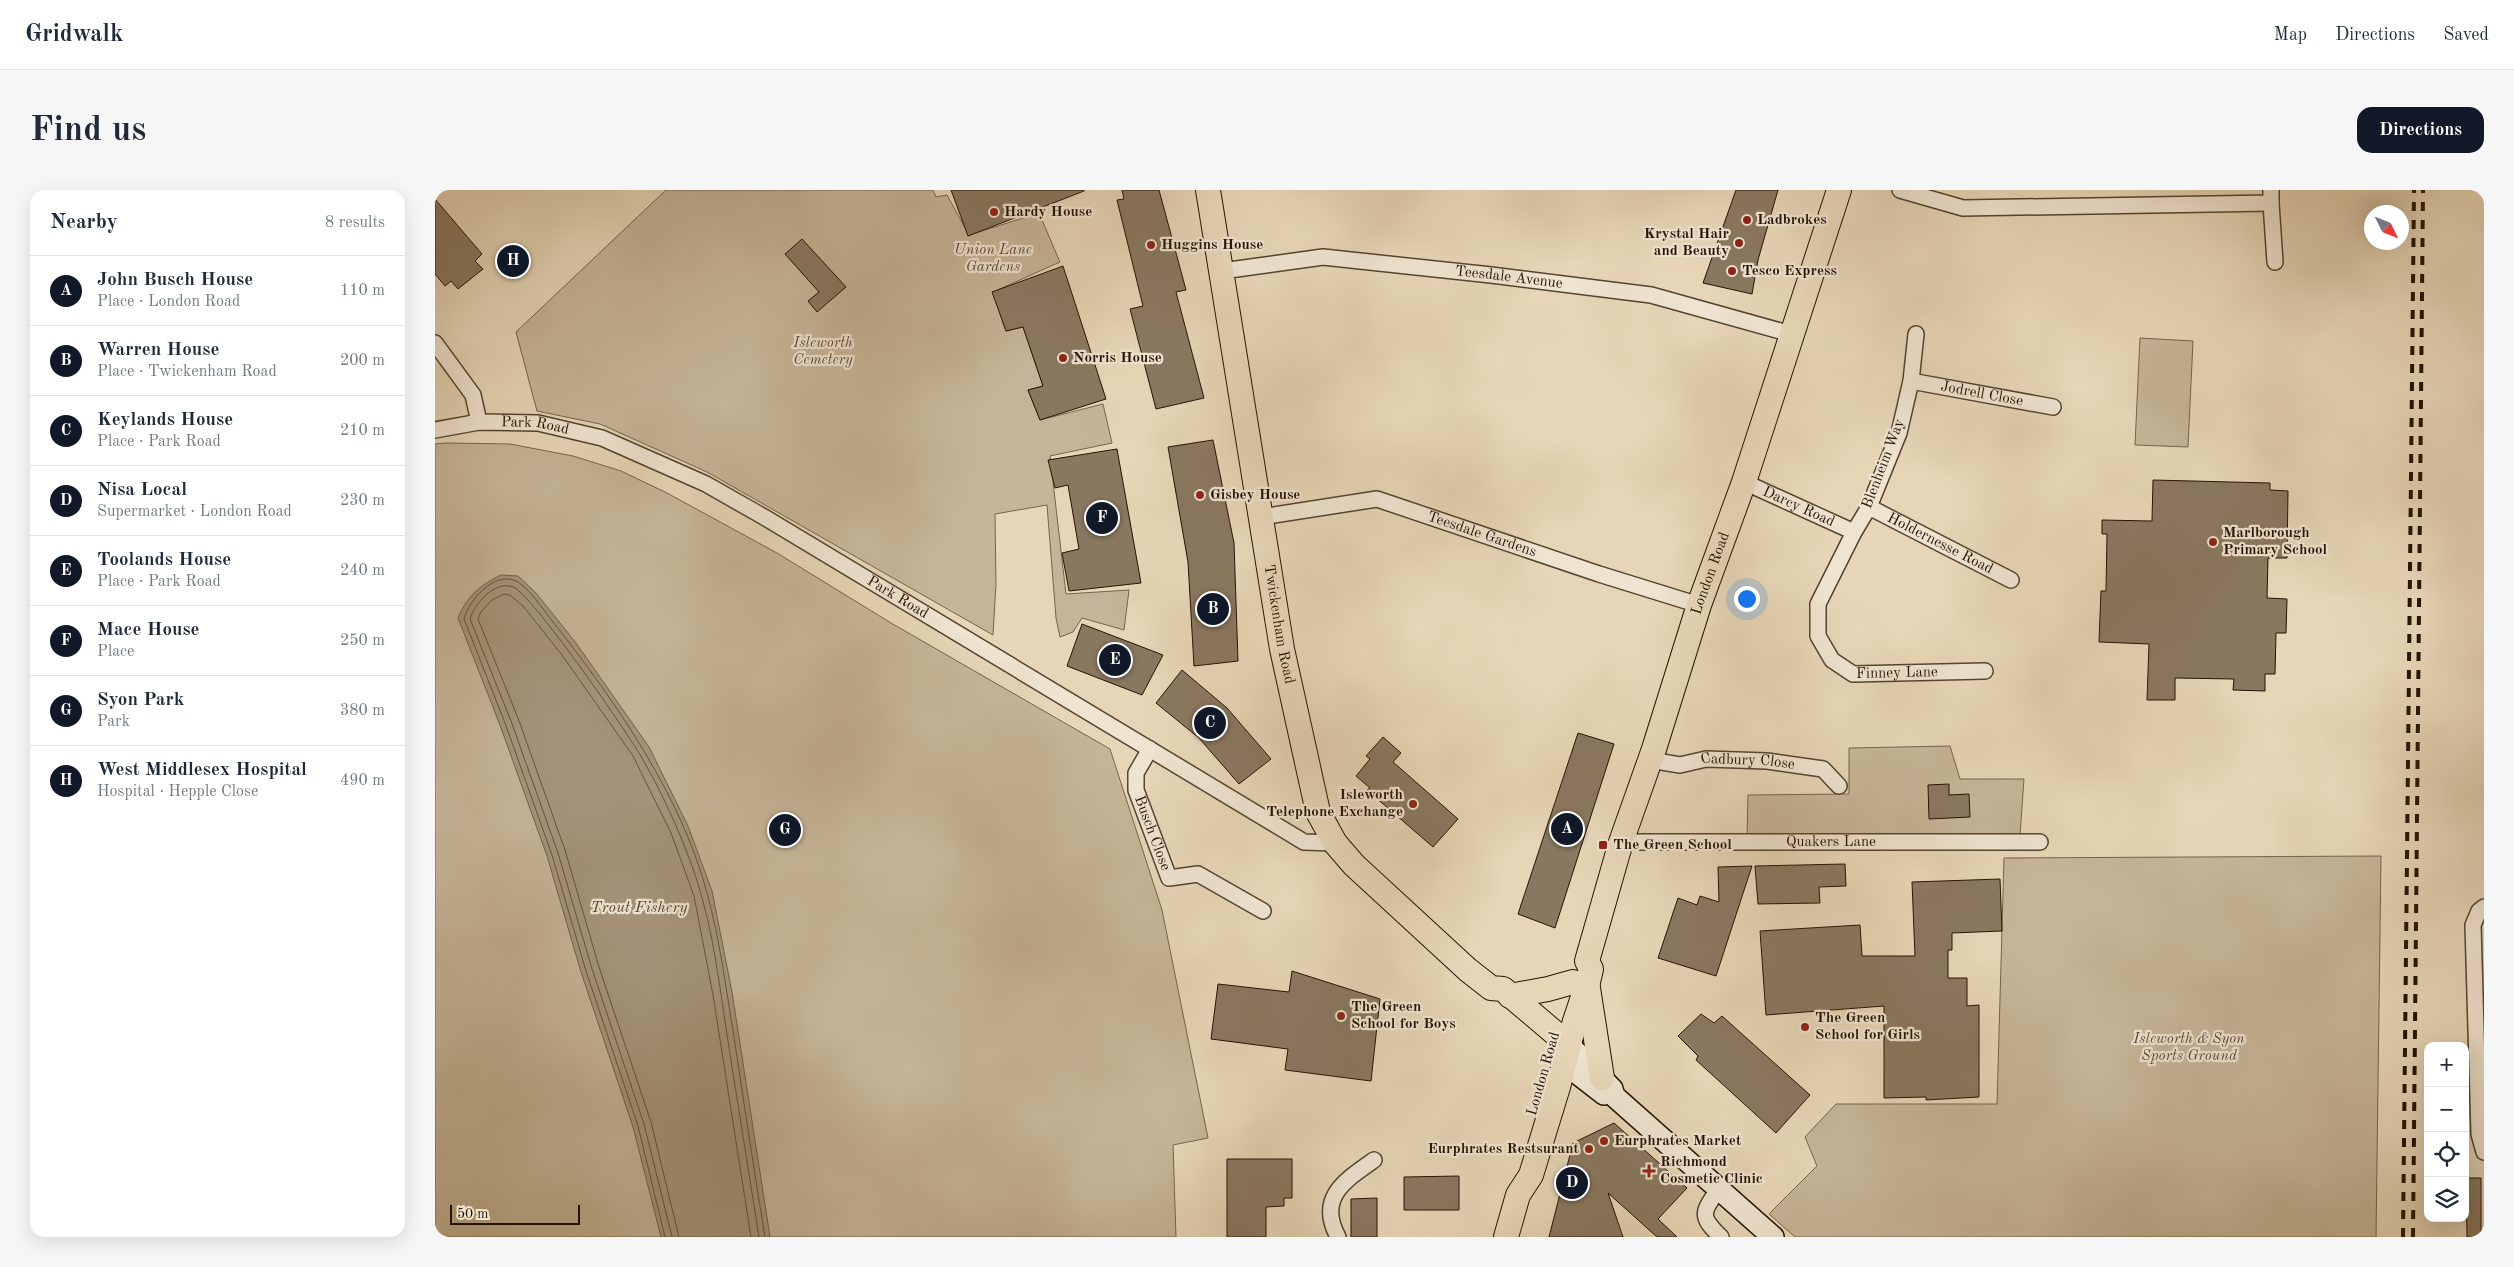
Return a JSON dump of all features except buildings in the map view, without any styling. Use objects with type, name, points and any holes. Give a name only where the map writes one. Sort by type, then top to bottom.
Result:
[{"type":"main road","name":"Twickenham Road","points":[[1207,190],[1283,649],[1303,752],[1318,812],[1335,843],[1368,879],[1501,992],[1560,1048]]},
{"type":"main road","name":"London Road","points":[[1506,1237],[1518,1195],[1531,1175],[1560,1048],[1621,842],[1650,760],[1699,605],[1744,482],[1839,190]]},
{"type":"main road","points":[[1501,992],[1548,990],[1582,975],[1608,1087]]},
{"type":"main road","points":[[1560,1048],[1608,1087],[1773,1237]]},
{"type":"street","points":[[1900,190],[1963,208],[2271,197],[2275,262]]},
{"type":"street","name":"Teesdale Avenue","points":[[1221,271],[1323,257],[1651,295],[1791,334]]},
{"type":"street","name":"Blenheim Way","points":[[1854,532],[1869,508],[1899,433],[1911,381],[1916,334]]},
{"type":"street","points":[[435,343],[473,395],[479,422]]},
{"type":"street","name":"Jodrell Close","points":[[1911,381],[2053,407]]},
{"type":"street","name":"Park Road","points":[[435,430],[479,422],[538,423],[602,438],[706,484],[977,643],[1303,842],[1335,843]]},
{"type":"street","name":"Darcy Road","points":[[1744,482],[1854,532]]},
{"type":"street","name":"Teesdale Gardens","points":[[1261,517],[1377,499],[1599,574],[1699,605]]},
{"type":"street","name":"Holdernesse Road","points":[[1869,508],[2011,580]]},
{"type":"street","name":"Finney Lane","points":[[1854,532],[1818,604],[1818,636],[1832,660],[1853,674],[1985,671]]},
{"type":"street","name":"Busch Close","points":[[1149,749],[1136,773],[1136,790],[1169,878],[1198,874],[1263,911]]},
{"type":"street","name":"Cadbury Close","points":[[1650,760],[1680,765],[1706,759],[1767,761],[1823,769],[1839,786]]},
{"type":"street","name":"Quakers Lane","points":[[1621,842],[2040,842]]},
{"type":"street","points":[[2484,907],[2479,911],[2473,925],[2479,1134],[2484,1152]]},
{"type":"street","points":[[1338,1237],[1331,1223],[1331,1200],[1348,1178],[1374,1160]]},
{"type":"street","points":[[1719,1189],[1706,1206],[1704,1216],[1708,1225],[1721,1237]]},
{"type":"green space","name":"Isleworth Cemetery","points":[[666,190],[933,190],[936,197],[947,195],[969,235],[1039,213],[1060,262],[993,292],[1006,331],[1023,327],[1043,386],[1028,390],[1040,420],[1103,404],[1112,443],[1050,456],[1066,594],[1129,590],[1124,630],[1082,618],[1073,632],[1060,637],[1056,618],[1047,505],[995,514],[996,584],[993,635],[707,472],[600,424],[537,411],[516,332]]},
{"type":"green space","points":[[2140,338],[2193,341],[2188,447],[2135,445]]},
{"type":"green space","points":[[435,444],[510,444],[573,456],[621,471],[667,493],[777,553],[891,623],[1110,749],[1162,910],[1208,1138],[1173,1145],[1176,1237],[435,1237]]},
{"type":"green space","points":[[1950,746],[1960,779],[2024,779],[2020,836],[1747,836],[1748,795],[1849,794],[1849,748]]},
{"type":"green space","name":"Isleworth & Syon Sports Ground","points":[[2381,856],[2376,1237],[1795,1237],[1769,1214],[1817,1166],[1805,1137],[1836,1104],[1997,1104],[2004,858]]},
{"type":"water","name":"Trout Fishery","points":[[501,575],[518,576],[536,593],[576,643],[649,747],[688,826],[712,891],[732,992],[770,1237],[661,1237],[633,1127],[581,972],[547,856],[500,725],[458,618],[466,603],[475,592]]},
{"type":"railway","points":[[2403,1237],[2414,190]]},
{"type":"railway","points":[[2413,1237],[2423,190]]},
{"type":"place","name":"Hardy House","points":[[994,212]]},
{"type":"place","name":"Ladbrokes","points":[[1747,220]]},
{"type":"place","name":"Krystal Hair and Beauty","points":[[1739,243]]},
{"type":"place","name":"Huggins House","points":[[1151,245]]},
{"type":"place","name":"West Middlesex Hospital","points":[[513,261]]},
{"type":"place","name":"Tesco Express","points":[[1732,271]]},
{"type":"place","name":"Norris House","points":[[1063,358]]},
{"type":"place","name":"Gisbey House","points":[[1200,495]]},
{"type":"place","name":"Mace House","points":[[1102,518]]},
{"type":"place","name":"Marlborough Primary School","points":[[2213,542]]},
{"type":"place","name":"Warren House","points":[[1213,609]]},
{"type":"place","name":"Toolands House","points":[[1115,660]]},
{"type":"place","name":"Keylands House","points":[[1210,723]]},
{"type":"place","name":"Isleworth Telephone Exchange","points":[[1413,804]]},
{"type":"place","name":"John Busch House","points":[[1567,829]]},
{"type":"place","name":"Syon Park","points":[[785,830]]},
{"type":"place","name":"The Green School","points":[[1603,845]]},
{"type":"place","name":"The Green School for Boys","points":[[1341,1016]]},
{"type":"place","name":"The Green School for Girls","points":[[1805,1027]]},
{"type":"place","name":"Eurphrates Market","points":[[1604,1141]]},
{"type":"place","name":"Eurphrates Restsurant","points":[[1589,1149]]},
{"type":"place","name":"Richmond Cosmetic Clinic","points":[[1649,1171]]},
{"type":"place","name":"Nisa Local","points":[[1572,1183]]},
{"type":"park label","name":"Union Lane Gardens","points":[[993,258]]}]
